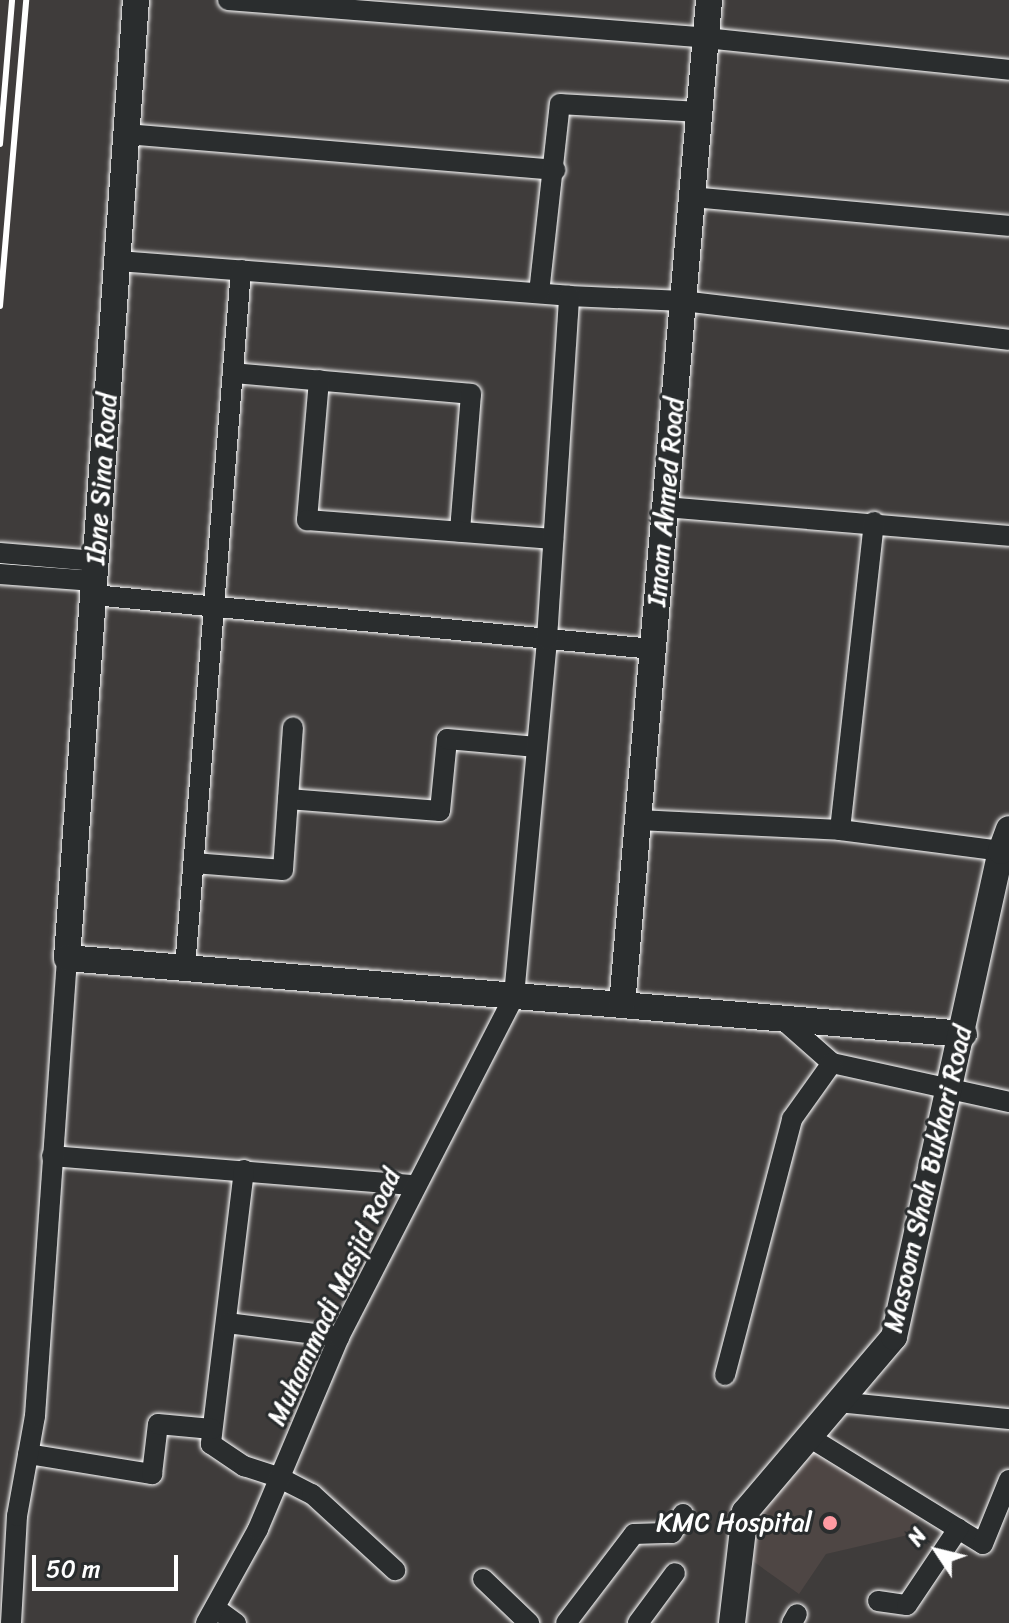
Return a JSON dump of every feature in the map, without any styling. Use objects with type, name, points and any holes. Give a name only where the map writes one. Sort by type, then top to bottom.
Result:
[{"type":"street","name":"Ibne Sina Road","points":[[67,958],[136,0]]},
{"type":"street","points":[[228,0],[706,38],[1009,70]]},
{"type":"street","name":"Imam Ahmed Road","points":[[622,1005],[709,0]]},
{"type":"street","points":[[539,293],[560,104],[699,112]]},
{"type":"street","points":[[127,134],[555,170]]},
{"type":"street","points":[[692,197],[1009,226]]},
{"type":"street","points":[[118,261],[569,296],[683,301],[1009,340]]},
{"type":"street","points":[[185,968],[241,270]]},
{"type":"street","points":[[514,996],[547,639],[569,296]]},
{"type":"street","points":[[233,373],[471,394],[460,532]]},
{"type":"street","points":[[319,380],[307,520],[553,539]]},
{"type":"street","points":[[665,507],[874,522],[1009,536]]},
{"type":"street","points":[[840,830],[874,522]]},
{"type":"street","points":[[0,553],[216,607],[653,649]]},
{"type":"street","points":[[0,574],[95,579]]},
{"type":"street","points":[[194,863],[283,870],[293,727]]},
{"type":"street","points":[[288,799],[440,811],[447,739],[537,747]]},
{"type":"street","points":[[638,820],[1005,840]]},
{"type":"street","name":"Masoom Shah Bukhari Road","points":[[732,1623],[745,1512],[894,1337],[950,1089],[1001,894],[1005,840]]},
{"type":"street","points":[[11,1623],[17,1516],[35,1416],[67,958],[964,1034]]},
{"type":"street","name":"Muhammadi Masjid Road","points":[[211,1615],[258,1529],[339,1337],[414,1185],[514,996]]},
{"type":"street","points":[[781,1018],[832,1063],[1009,1102]]},
{"type":"street","points":[[725,1375],[792,1119],[832,1063]]},
{"type":"street","points":[[52,1156],[414,1185]]},
{"type":"street","points":[[244,1170],[211,1444],[244,1466],[280,1478],[328,1506],[395,1570]]},
{"type":"street","points":[[227,1323],[339,1337]]},
{"type":"street","points":[[838,1402],[1009,1419]]},
{"type":"street","points":[[28,1454],[152,1474],[158,1424],[212,1429]]},
{"type":"street","points":[[809,1437],[983,1544],[1009,1480]]},
{"type":"street","points":[[566,1623],[634,1534],[672,1533],[683,1514]]},
{"type":"street","points":[[878,1601],[907,1605],[958,1529]]},
{"type":"street","points":[[638,1623],[675,1573]]},
{"type":"street","points":[[483,1579],[529,1623]]},
{"type":"street","points":[[211,1615],[236,1623]]},
{"type":"shaded area","name":"KMC Hospital","points":[[809,1437],[926,1509],[908,1535],[826,1554],[799,1594],[740,1552],[745,1512]]},
{"type":"railway","points":[[0,144],[12,0]]},
{"type":"railway","points":[[0,306],[26,0]]},
{"type":"place","name":"KMC Hospital","points":[[830,1523]]}]
